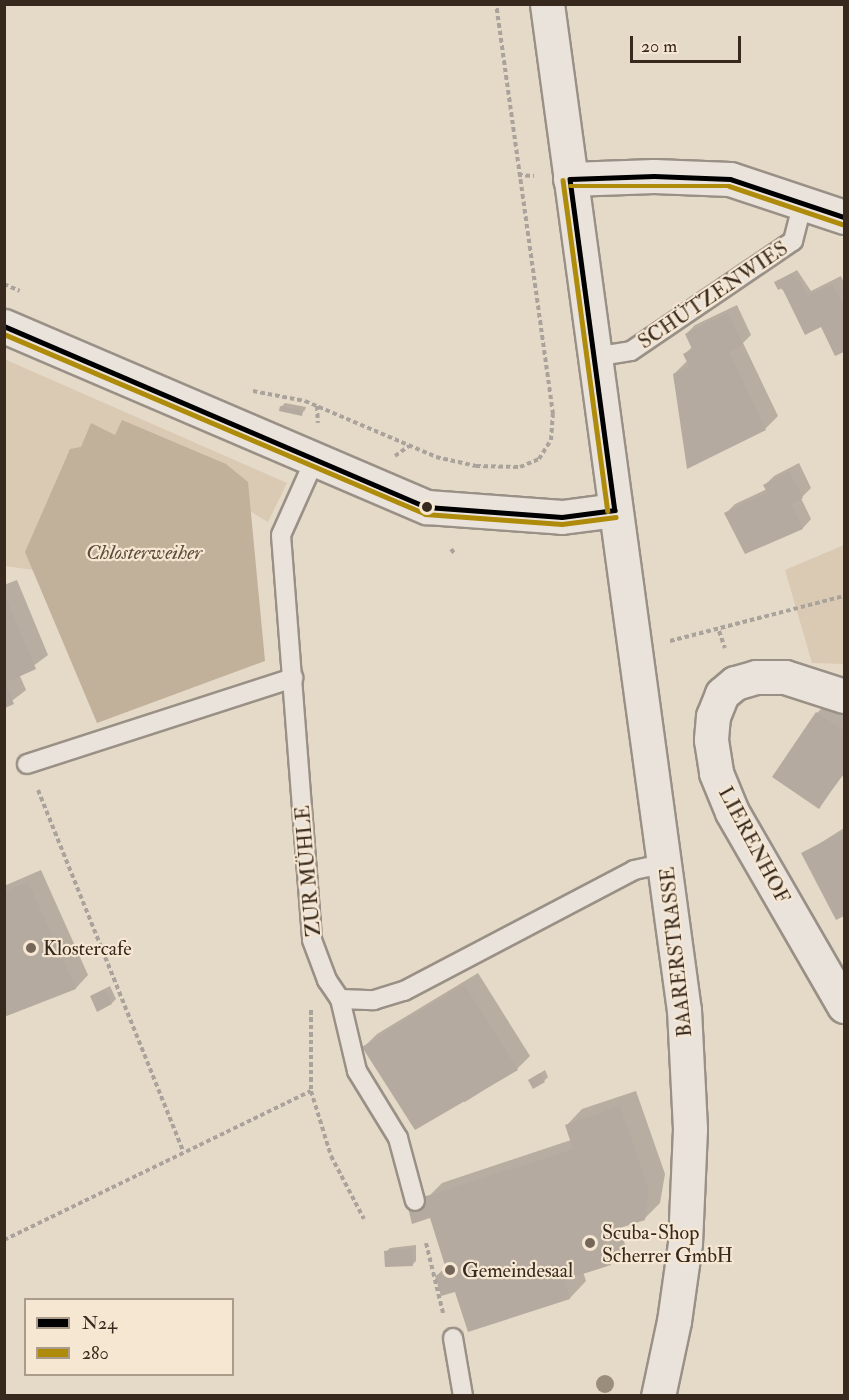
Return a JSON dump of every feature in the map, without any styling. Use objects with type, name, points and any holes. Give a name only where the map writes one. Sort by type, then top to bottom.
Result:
[{"type":"street","name":"BAARERSTRASSE","points":[[547,4],[615,510],[666,863],[684,1010],[690,1129],[685,1243],[674,1321],[658,1395]]},
{"type":"street","points":[[570,179],[644,176],[730,179],[844,217]]},
{"type":"street","points":[[4,326],[427,507],[562,517],[615,510]]},
{"type":"street","name":"LIERENHOF","points":[[844,696],[785,677],[756,677],[735,683],[722,694],[716,709],[711,740],[716,773],[732,812],[844,1006]]},
{"type":"lane","name":"SCHÜTZENWIES","points":[[594,357],[631,351],[793,241],[803,202]]},
{"type":"lane","name":"ZUR MÜHLE","points":[[315,459],[281,535],[312,940],[327,980],[340,999]]},
{"type":"lane","points":[[27,764],[292,678]]},
{"type":"lane","points":[[415,1201],[398,1138],[357,1071],[340,999],[374,1000],[404,991],[634,870],[666,863]]},
{"type":"lane","points":[[453,1338],[463,1395]]},
{"type":"path","points":[[251,391],[317,406],[409,446],[476,465],[520,467],[539,459],[551,440],[553,414],[496,4]]},
{"type":"path","points":[[4,284],[26,294]]},
{"type":"path","points":[[317,406],[318,422]]},
{"type":"path","points":[[394,456],[409,446]]},
{"type":"path","points":[[670,641],[844,596]]},
{"type":"path","points":[[27,764],[183,1151]]},
{"type":"path","points":[[327,980],[311,995],[310,1091],[331,1156],[364,1219]]},
{"type":"path","points":[[4,1240],[310,1091]]},
{"type":"path","points":[[426,1243],[431,1274],[453,1338]]},
{"type":"shaded area","points":[[4,359],[287,483],[268,522],[122,435],[34,570],[5,566]]},
{"type":"shaded area","points":[[844,545],[844,664],[812,663],[785,570]]},
{"type":"water","name":"Chlosterweiher","points":[[122,420],[226,464],[248,482],[265,661],[97,723],[25,552],[70,449],[81,447],[91,423],[115,435]]},
{"type":"building","points":[[792,273],[796,282],[800,280],[808,296],[832,284],[844,306],[844,352],[835,356],[821,327],[805,335],[782,288],[778,290],[774,282]]},
{"type":"building","points":[[728,313],[743,345],[729,352],[766,430],[687,469],[673,374],[689,366],[683,354],[692,349],[685,334]]},
{"type":"building","points":[[280,406],[303,411],[302,416],[279,411]]},
{"type":"building","points":[[789,471],[803,498],[791,504],[803,529],[745,554],[724,513],[767,492],[763,485]]},
{"type":"building","points":[[4,594],[36,669],[5,683],[14,704],[5,708]]},
{"type":"building","points":[[816,712],[844,731],[844,772],[819,809],[772,777]]},
{"type":"building","points":[[844,831],[844,916],[836,920],[801,853]]},
{"type":"building","name":"Klostercafe","points":[[28,882],[76,989],[4,1017],[4,892]]},
{"type":"building","points":[[464,984],[518,1070],[415,1130],[362,1047]]},
{"type":"building","points":[[105,989],[112,1004],[97,1012],[90,996]]},
{"type":"building","points":[[540,1073],[545,1082],[533,1089],[528,1080]]},
{"type":"building","points":[[620,1106],[649,1191],[645,1220],[601,1234],[611,1265],[564,1280],[570,1299],[468,1332],[455,1292],[441,1296],[435,1276],[447,1272],[430,1218],[412,1224],[407,1203],[573,1149],[565,1125]]},
{"type":"building","points":[[412,1248],[413,1266],[385,1267],[384,1251]]},
{"type":"transit line","name":"N24","points":[[570,179],[654,176],[730,179],[844,217]]},
{"type":"transit line","name":"N24","points":[[570,179],[615,510]]},
{"type":"transit line","name":"280","points":[[563,180],[608,511]]},
{"type":"transit line","name":"280","points":[[570,186],[729,186],[842,224]]},
{"type":"transit line","name":"N24","points":[[4,326],[427,507],[562,517],[615,510]]},
{"type":"transit line","name":"280","points":[[4,334],[425,514],[562,524],[616,517]]},
{"type":"place","name":"Klostercafe","points":[[31,948]]},
{"type":"place","name":"Scuba-Shop Scherrer GmbH","points":[[590,1243]]},
{"type":"place","name":"Gemeindesaal","points":[[450,1270]]}]
